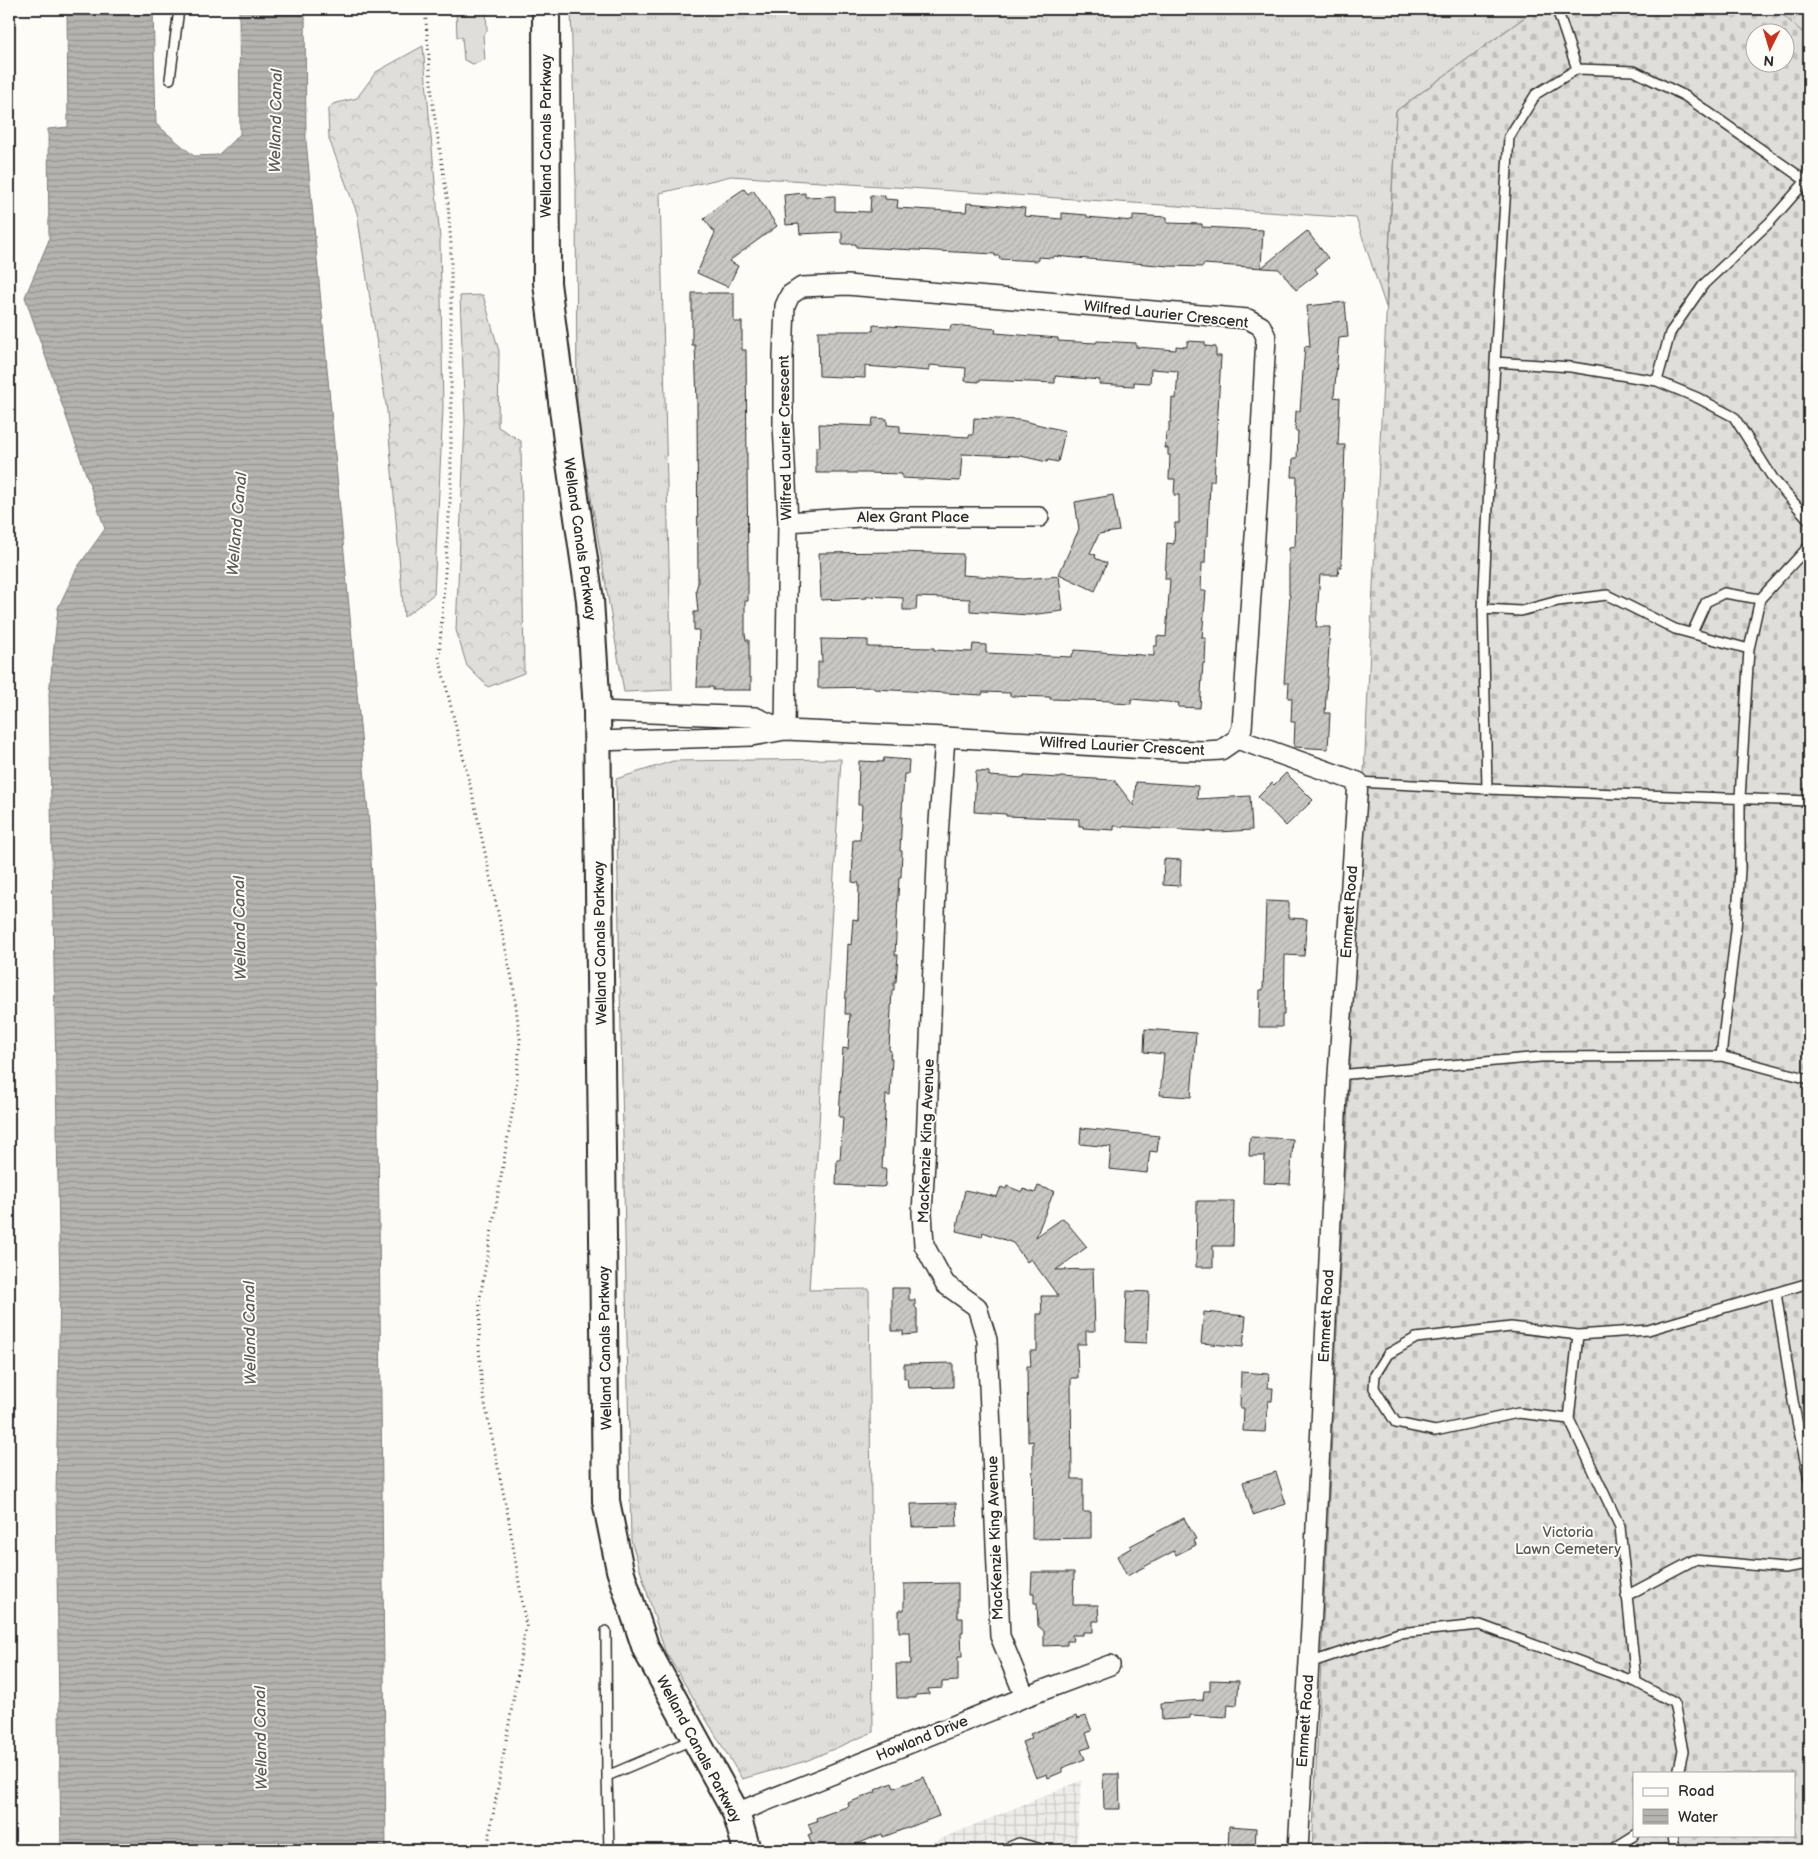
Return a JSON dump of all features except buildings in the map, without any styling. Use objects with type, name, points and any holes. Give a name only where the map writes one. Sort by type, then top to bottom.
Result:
[{"type":"main road","name":"Welland Canals Parkway","points":[[546,9],[547,283],[590,600],[596,711],[606,1501],[620,1570],[646,1649],[736,1813],[747,1850]]},
{"type":"street","name":"Wilfred Laurier Crescent","points":[[597,740],[752,736],[785,730],[1164,750],[1220,750],[1237,739],[1242,728],[1266,337],[1261,326],[1248,319],[847,285],[802,287],[790,295],[785,306],[784,321],[783,424],[788,522],[785,730]]},
{"type":"street","name":"Alex Grant Place","points":[[788,522],[860,517],[1039,517]]},
{"type":"street","name":"Wilfred Laurier Crescent","points":[[596,711],[755,717],[785,730]]},
{"type":"street","name":"MacKenzie King Avenue","points":[[945,737],[938,837],[926,1144],[922,1188],[924,1245],[945,1284],[977,1307],[987,1340],[1000,1636],[1025,1697]]},
{"type":"street","points":[[1237,739],[1358,782]]},
{"type":"street","name":"Emmett Road","points":[[1298,1850],[1338,1075],[1358,782]]},
{"type":"street","name":"Howland Drive","points":[[736,1813],[1025,1697],[1110,1665]]},
{"type":"lane","points":[[170,79],[179,9]]},
{"type":"lane","points":[[1557,9],[1577,69]]},
{"type":"lane","points":[[1487,789],[1483,609],[1495,362],[1509,137],[1536,94],[1577,69],[1634,71],[1685,96],[1807,182],[1770,222],[1704,284],[1670,333],[1657,381]]},
{"type":"lane","points":[[1495,362],[1571,367],[1657,381],[1698,398],[1734,417],[1774,480],[1809,520]]},
{"type":"lane","points":[[1721,1056],[1736,930],[1740,870],[1740,798],[1749,649],[1760,599],[1809,546]]},
{"type":"lane","points":[[1692,633],[1706,602],[1724,593],[1760,599]]},
{"type":"lane","points":[[1483,609],[1521,611],[1558,601],[1607,595],[1675,629],[1749,649]]},
{"type":"lane","points":[[1358,782],[1487,789],[1809,801]]},
{"type":"lane","points":[[1338,1075],[1541,1057],[1721,1056],[1809,1078]]},
{"type":"lane","points":[[1569,1419],[1518,1413],[1435,1431],[1396,1423],[1374,1388],[1376,1375],[1388,1354],[1416,1338],[1511,1327],[1578,1335],[1648,1330],[1809,1284]]},
{"type":"lane","points":[[1776,1293],[1793,1401],[1809,1480]]},
{"type":"lane","points":[[1578,1335],[1569,1419],[1620,1527],[1636,1682]]},
{"type":"lane","points":[[1626,1596],[1694,1560],[1784,1568],[1809,1564]]},
{"type":"lane","points":[[1309,1663],[1399,1633],[1480,1625],[1636,1682],[1674,1704],[1683,1751],[1678,1772]]},
{"type":"lane","points":[[606,1631],[606,1776],[609,1850]]},
{"type":"lane","points":[[606,1776],[694,1739]]},
{"type":"lane","points":[[1611,1850],[1633,1836]]},
{"type":"lane","points":[[1672,1836],[1674,1850]]},
{"type":"lane","points":[[1002,1850],[1019,1843],[1040,1850]]},
{"type":"lane","points":[[1804,1850],[1809,1844]]},
{"type":"path","points":[[425,9],[433,106],[448,203],[451,245],[452,488],[439,657],[475,806],[511,973],[520,1039],[516,1090],[480,1298],[478,1347],[482,1389],[509,1521],[526,1626],[487,1850]]},
{"type":"shaded area","points":[[1082,1780],[1076,1850],[933,1850],[933,1842]]},
{"type":"green space","points":[[456,9],[486,9],[487,31],[483,35],[485,60],[473,64],[464,60],[462,37],[457,37]]},
{"type":"green space","points":[[571,9],[1536,9],[1396,111],[1386,307],[1356,218],[731,176],[660,193],[672,690],[624,692],[577,415],[576,183]]},
{"type":"green space","name":"Victoria Lawn Cemetery","points":[[1536,9],[1776,9],[1791,22],[1746,22],[1746,72],[1796,72],[1796,27],[1809,38],[1809,1850],[1312,1850],[1396,111]]},
{"type":"green space","points":[[1776,9],[1809,9],[1809,38],[1796,27],[1796,22],[1791,22]]},
{"type":"green space","points":[[423,46],[440,239],[443,408],[434,594],[404,617],[387,411],[357,213],[329,139],[328,111],[333,104],[357,98],[376,72]]},
{"type":"green space","points":[[483,295],[499,351],[498,427],[521,441],[524,673],[488,687],[467,666],[456,630],[465,422],[460,296]]},
{"type":"green space","points":[[841,759],[809,1290],[869,1289],[873,1732],[806,1761],[742,1779],[665,1651],[631,1540],[616,779],[673,761]]},
{"type":"water","name":"Welland Canal","points":[[67,9],[153,9],[156,124],[194,156],[218,155],[240,134],[239,9],[305,9],[306,140],[369,823],[376,953],[386,1850],[61,1850],[56,1495],[60,1289],[49,694],[58,608],[77,568],[105,529],[25,297],[49,240],[48,129],[68,127]]}]
